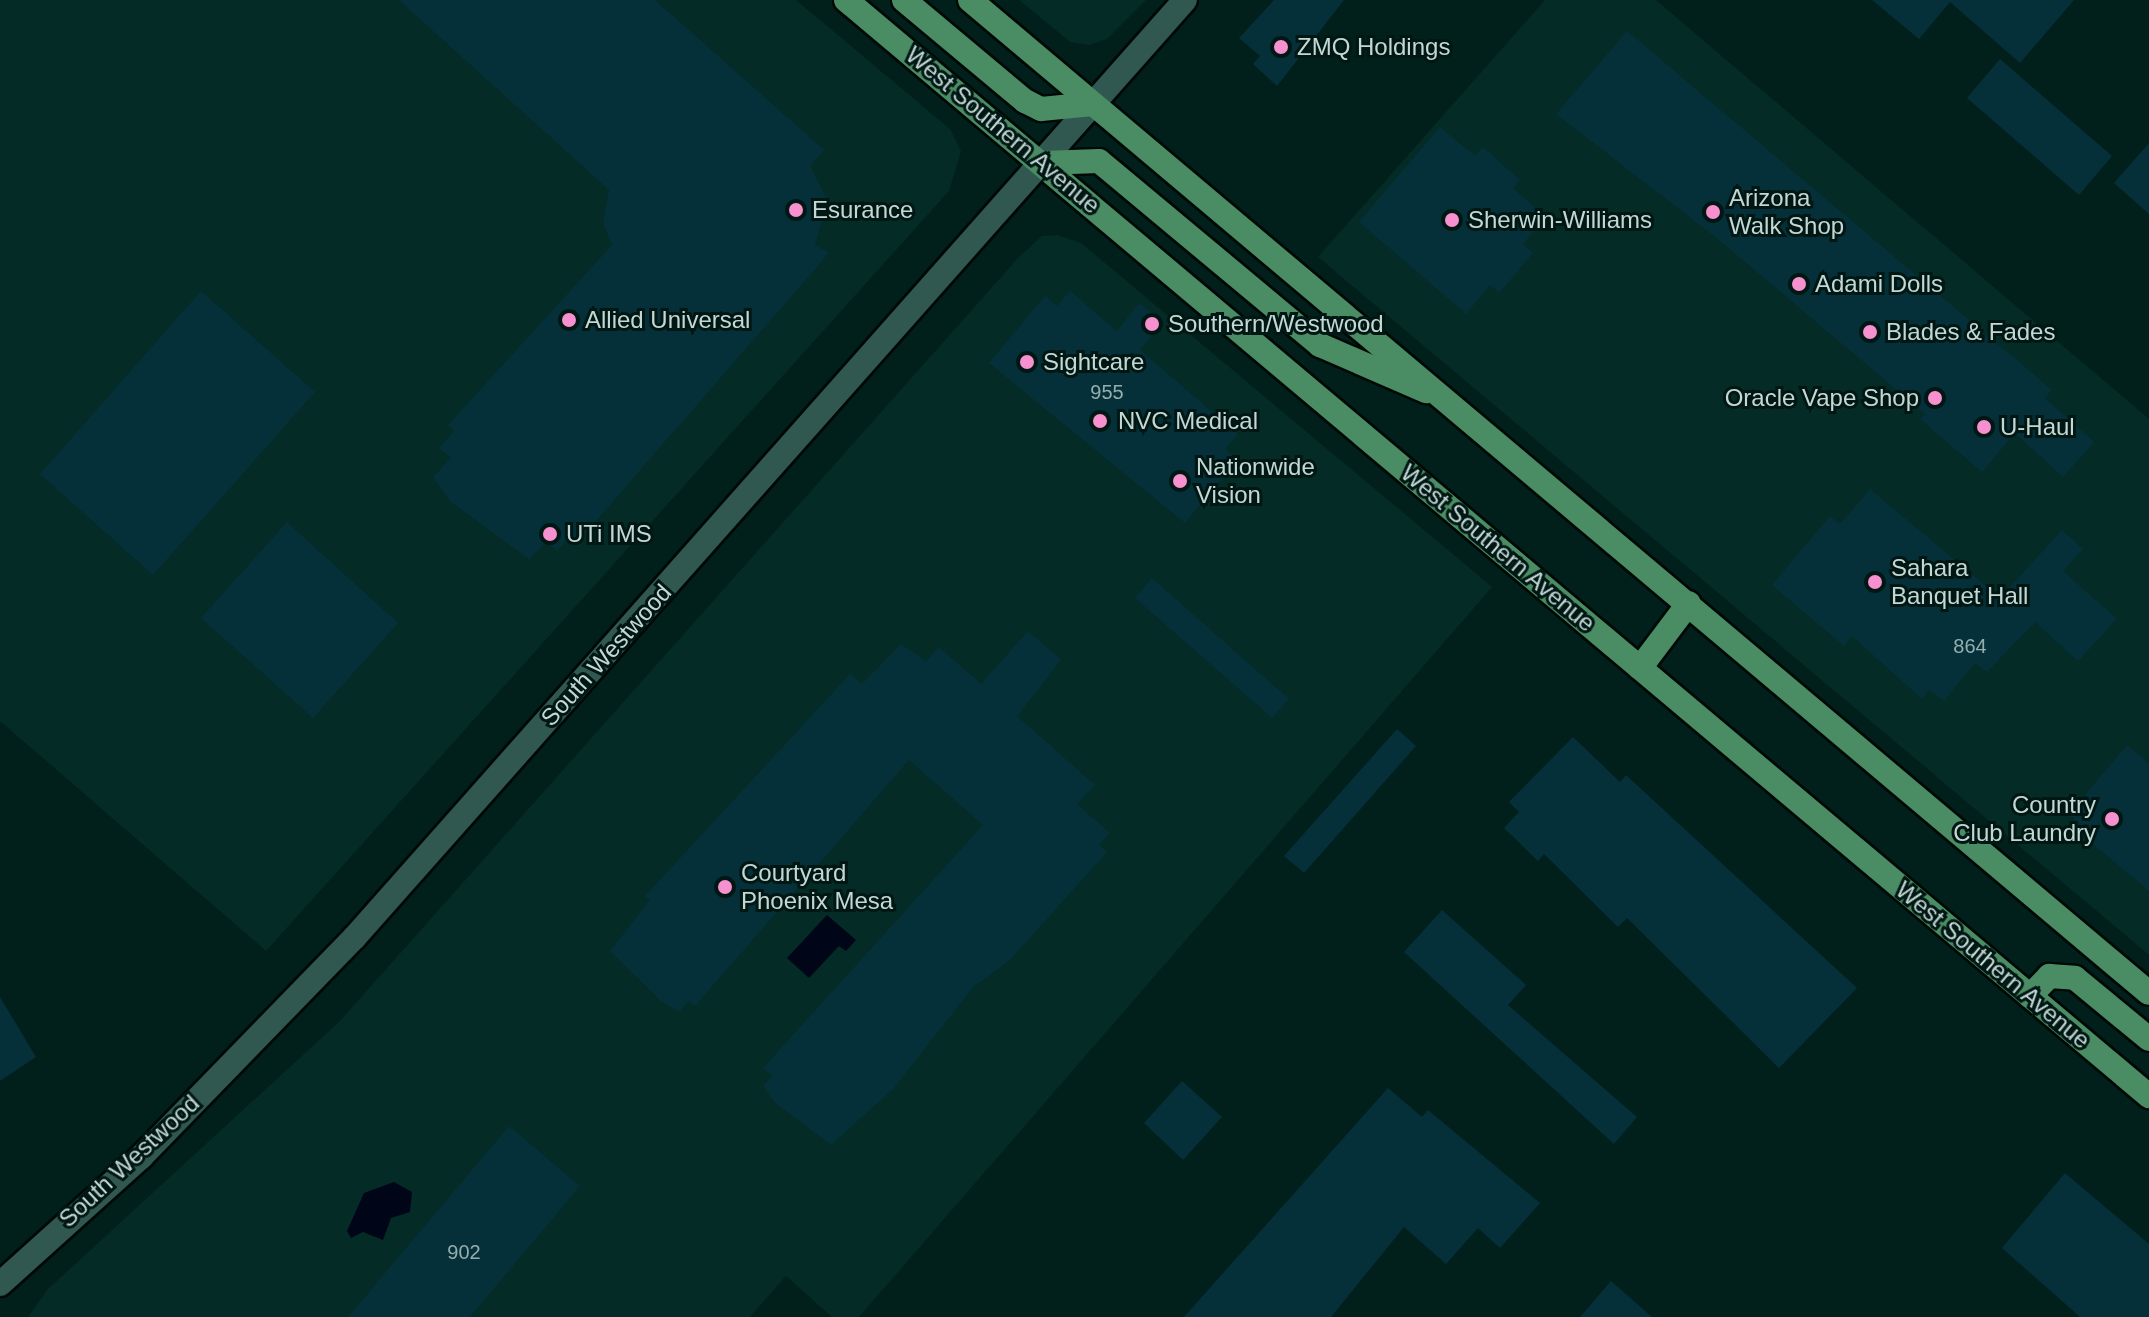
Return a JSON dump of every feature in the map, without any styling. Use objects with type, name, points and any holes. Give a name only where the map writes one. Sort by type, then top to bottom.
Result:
[{"type":"main road","name":"West Southern Avenue","points":[[846,0],[2149,1096]]},
{"type":"main road","points":[[904,0],[1025,101],[1041,109],[1093,104]]},
{"type":"main road","points":[[970,0],[2149,993]]},
{"type":"main road","points":[[1043,163],[1099,161],[1320,345],[1444,397]]},
{"type":"main road","points":[[1640,668],[1689,603]]},
{"type":"main road","points":[[2030,996],[2049,976],[2075,978],[2149,1039]]},
{"type":"street","name":"South Westwood","points":[[0,1284],[141,1157],[354,938],[1185,0]]},
{"type":"shaded area","points":[[0,0],[796,0],[950,129],[961,151],[949,191],[266,951],[0,721]]},
{"type":"shaded area","points":[[1019,0],[1146,0],[1107,39],[1089,45],[1070,42]]},
{"type":"shaded area","points":[[1545,0],[1656,0],[2149,419],[2149,955],[1318,257]]},
{"type":"shaded area","points":[[1057,235],[1081,243],[1492,587],[859,1317],[832,1317],[786,1276],[750,1317],[28,1317],[48,1289],[340,1021],[1018,258],[1042,236]]},
{"type":"water","points":[[827,915],[856,940],[846,951],[839,946],[809,978],[787,958]]},
{"type":"water","points":[[394,1182],[412,1192],[410,1212],[391,1218],[383,1240],[363,1232],[351,1238],[347,1231],[364,1193]]},
{"type":"building","points":[[399,0],[655,0],[824,150],[810,166],[827,200],[815,245],[829,253],[576,544],[569,537],[557,551],[547,541],[529,559],[451,502],[433,477],[451,458],[439,448],[454,431],[448,425],[612,245],[603,223],[609,190]]},
{"type":"building","name":"ZMQ Holdings","points":[[1274,0],[1344,0],[1277,86],[1253,64],[1260,56],[1239,38]]},
{"type":"building","points":[[1872,0],[2074,0],[2020,63],[1950,2],[1919,39]]},
{"type":"building","points":[[1627,31],[2052,390],[2045,398],[2094,442],[2063,477],[2015,433],[1982,472],[1920,419],[1925,414],[1718,239],[1556,114]]},
{"type":"building","points":[[2000,59],[2112,156],[2079,195],[1967,98]]},
{"type":"building","name":"Sherwin-Williams","points":[[1440,127],[1475,156],[1483,147],[1520,180],[1513,188],[1545,217],[1523,244],[1533,253],[1499,293],[1490,285],[1466,314],[1359,222]]},
{"type":"building","points":[[2149,143],[2149,214],[2114,183]]},
{"type":"building","points":[[201,291],[315,392],[153,575],[40,474]]},
{"type":"building","points":[[1070,291],[1117,331],[1139,303],[1163,322],[1140,350],[1238,434],[1225,449],[1238,459],[1185,523],[989,363],[1045,296],[1057,306]]},
{"type":"building","points":[[1870,489],[2000,598],[2062,530],[2083,549],[2063,571],[2117,619],[2078,661],[2035,622],[1987,672],[1975,663],[1944,701],[1929,690],[1922,699],[1852,636],[1844,646],[1772,585],[1830,516],[1840,524]]},
{"type":"building","points":[[287,522],[398,623],[313,718],[201,618]]},
{"type":"building","points":[[1152,578],[1289,699],[1272,718],[1135,598]]},
{"type":"building","name":"Courtyard Phoenix Mesa","points":[[1028,631],[1061,660],[1017,716],[1095,785],[1077,804],[1110,833],[1099,845],[1107,852],[1009,961],[973,987],[894,1088],[831,1145],[775,1103],[763,1086],[772,1076],[763,1068],[983,825],[909,760],[695,1006],[689,1001],[679,1012],[660,1000],[610,951],[650,900],[645,896],[850,674],[862,684],[901,644],[926,661],[939,647],[981,684]]},
{"type":"building","points":[[1397,729],[1416,746],[1304,873],[1284,856]]},
{"type":"building","points":[[1573,737],[1620,782],[1626,775],[1857,988],[1779,1068],[1627,918],[1618,927],[1544,854],[1538,861],[1504,828],[1519,812],[1509,802]]},
{"type":"building","name":"Country Club Laundry","points":[[2127,745],[2149,764],[2149,891],[2075,829],[2079,823],[2069,814]]},
{"type":"building","points":[[1442,910],[1526,985],[1508,1005],[1637,1117],[1614,1144],[1404,952]]},
{"type":"building","points":[[0,997],[36,1057],[0,1081]]},
{"type":"building","points":[[1182,1081],[1222,1117],[1183,1160],[1144,1123]]},
{"type":"building","points":[[1388,1088],[1422,1117],[1428,1110],[1540,1203],[1500,1248],[1478,1228],[1446,1264],[1404,1227],[1331,1317],[1184,1317]]},
{"type":"building","points":[[509,1126],[580,1186],[470,1317],[348,1317]]},
{"type":"building","points":[[2065,1173],[2149,1244],[2149,1317],[2080,1317],[2002,1248]]},
{"type":"building","points":[[1611,1281],[1652,1317],[1580,1317]]},
{"type":"place","name":"ZMQ Holdings","points":[[1281,47]]},
{"type":"place","name":"Esurance","points":[[796,210]]},
{"type":"place","name":"Arizona Walk Shop","points":[[1713,212]]},
{"type":"place","name":"Sherwin-Williams","points":[[1452,220]]},
{"type":"place","name":"Adami Dolls","points":[[1799,284]]},
{"type":"place","name":"Allied Universal","points":[[569,320]]},
{"type":"place","name":"Southern/Westwood","points":[[1152,324]]},
{"type":"place","name":"Blades & Fades","points":[[1870,332]]},
{"type":"place","name":"Sightcare","points":[[1027,362]]},
{"type":"place","name":"Oracle Vape Shop","points":[[1935,398]]},
{"type":"place","name":"NVC Medical","points":[[1100,421]]},
{"type":"place","name":"U-Haul","points":[[1984,427]]},
{"type":"place","name":"Nationwide Vision","points":[[1180,481]]},
{"type":"place","name":"UTi IMS","points":[[550,534]]},
{"type":"place","name":"Sahara Banquet Hall","points":[[1875,582]]},
{"type":"place","name":"Country Club Laundry","points":[[2112,819]]},
{"type":"place","name":"Courtyard Phoenix Mesa","points":[[725,887]]}]
